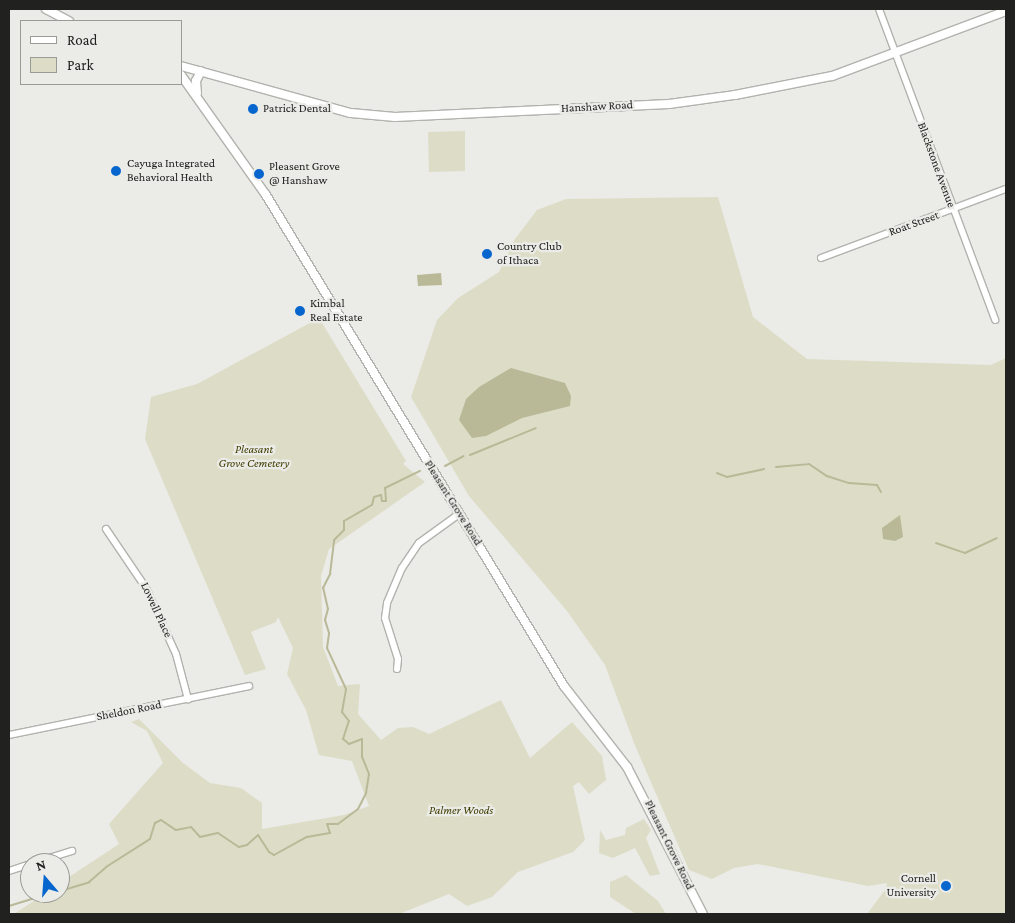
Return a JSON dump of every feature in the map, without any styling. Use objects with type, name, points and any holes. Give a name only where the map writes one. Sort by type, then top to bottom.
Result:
[{"type":"street","points":[[46,9],[67,20]]},
{"type":"street","name":"Blackstone Avenue","points":[[879,9],[952,210],[995,320]]},
{"type":"street","name":"Hanshaw Road","points":[[182,66],[351,113],[417,117],[706,100],[832,76],[1006,11]]},
{"type":"street","points":[[197,95],[195,85],[201,71]]},
{"type":"street","name":"Pleasant Grove Road","points":[[182,76],[197,95],[277,212],[564,686],[627,767],[644,794],[703,914]]},
{"type":"street","name":"Roat Street","points":[[821,258],[1006,189]]},
{"type":"street","points":[[397,669],[396,652],[385,618],[387,603],[402,568],[418,543],[459,514]]},
{"type":"street","name":"Lowell Place","points":[[106,529],[146,588],[176,654],[188,699]]},
{"type":"street","name":"Sheldon Road","points":[[9,735],[249,686]]},
{"type":"street","points":[[66,853],[72,851]]},
{"type":"green space","points":[[465,131],[465,171],[429,172],[428,132]]},
{"type":"green space","points":[[718,197],[753,317],[807,359],[991,365],[1006,358],[1006,914],[867,914],[885,890],[887,883],[868,886],[758,864],[734,868],[712,879],[689,870],[634,743],[605,665],[567,611],[469,496],[411,397],[437,320],[458,298],[499,272],[515,239],[537,210],[566,199]]},
{"type":"green space","name":"Palmer Woods","points":[[319,318],[406,461],[403,464],[425,482],[329,549],[321,576],[323,647],[338,686],[360,684],[358,714],[381,740],[398,728],[413,727],[429,734],[501,700],[530,758],[572,722],[602,756],[606,780],[589,794],[579,782],[573,786],[585,840],[573,852],[518,872],[492,897],[467,906],[449,894],[399,914],[14,914],[31,903],[70,903],[70,876],[119,844],[109,824],[163,763],[147,731],[131,722],[139,719],[183,763],[210,783],[241,788],[262,803],[262,829],[344,815],[369,806],[352,761],[319,755],[306,710],[287,674],[293,648],[278,617],[276,622],[251,632],[266,669],[245,675],[145,439],[151,397],[197,384]]},
{"type":"green space","points":[[644,819],[651,830],[646,838],[660,874],[650,876],[635,848],[613,858],[599,853],[600,830],[606,840],[625,835],[626,828]]},
{"type":"green space","points":[[626,875],[658,901],[666,914],[636,914],[610,897],[610,882]]},
{"type":"shaded area","points":[[441,273],[442,285],[418,286],[417,275]]},
{"type":"shaded area","points":[[511,368],[565,383],[571,396],[570,406],[522,418],[486,436],[472,438],[459,420],[466,399],[479,387]]},
{"type":"shaded area","points":[[900,515],[903,537],[895,541],[883,539],[882,528]]},
{"type":"waterway","points":[[470,455],[536,428]]},
{"type":"waterway","points":[[445,466],[464,456]]},
{"type":"waterway","points":[[776,467],[809,464],[827,476],[849,483],[877,485],[881,492]]},
{"type":"waterway","points":[[717,473],[727,477],[764,469]]},
{"type":"waterway","points":[[70,888],[89,882],[106,867],[150,839],[155,823],[161,820],[176,830],[191,827],[200,837],[218,833],[239,847],[247,845],[258,835],[269,852],[274,855],[307,837],[330,833],[327,824],[338,824],[358,809],[366,793],[369,774],[362,757],[362,739],[349,744],[343,739],[349,721],[342,712],[346,689],[327,648],[329,633],[325,620],[328,609],[323,588],[330,574],[334,540],[344,530],[344,521],[372,505],[374,497],[381,495],[382,501],[386,501],[385,488],[420,471]]},
{"type":"waterway","points":[[936,543],[965,553],[997,538]]},
{"type":"waterway","points":[[9,906],[20,903]]},
{"type":"place","name":"Patrick Dental","points":[[253,109]]},
{"type":"place","name":"Cayuga Integrated Behavioral Health","points":[[116,171]]},
{"type":"place","name":"Pleasent Grove @ Hanshaw","points":[[259,174]]},
{"type":"place","name":"Country Club of Ithaca","points":[[487,254]]},
{"type":"place","name":"Kimbal Real Estate","points":[[300,311]]},
{"type":"place","name":"Cornell University","points":[[946,886]]},
{"type":"park label","name":"Pleasant Grove Cemetery","points":[[254,457]]}]
